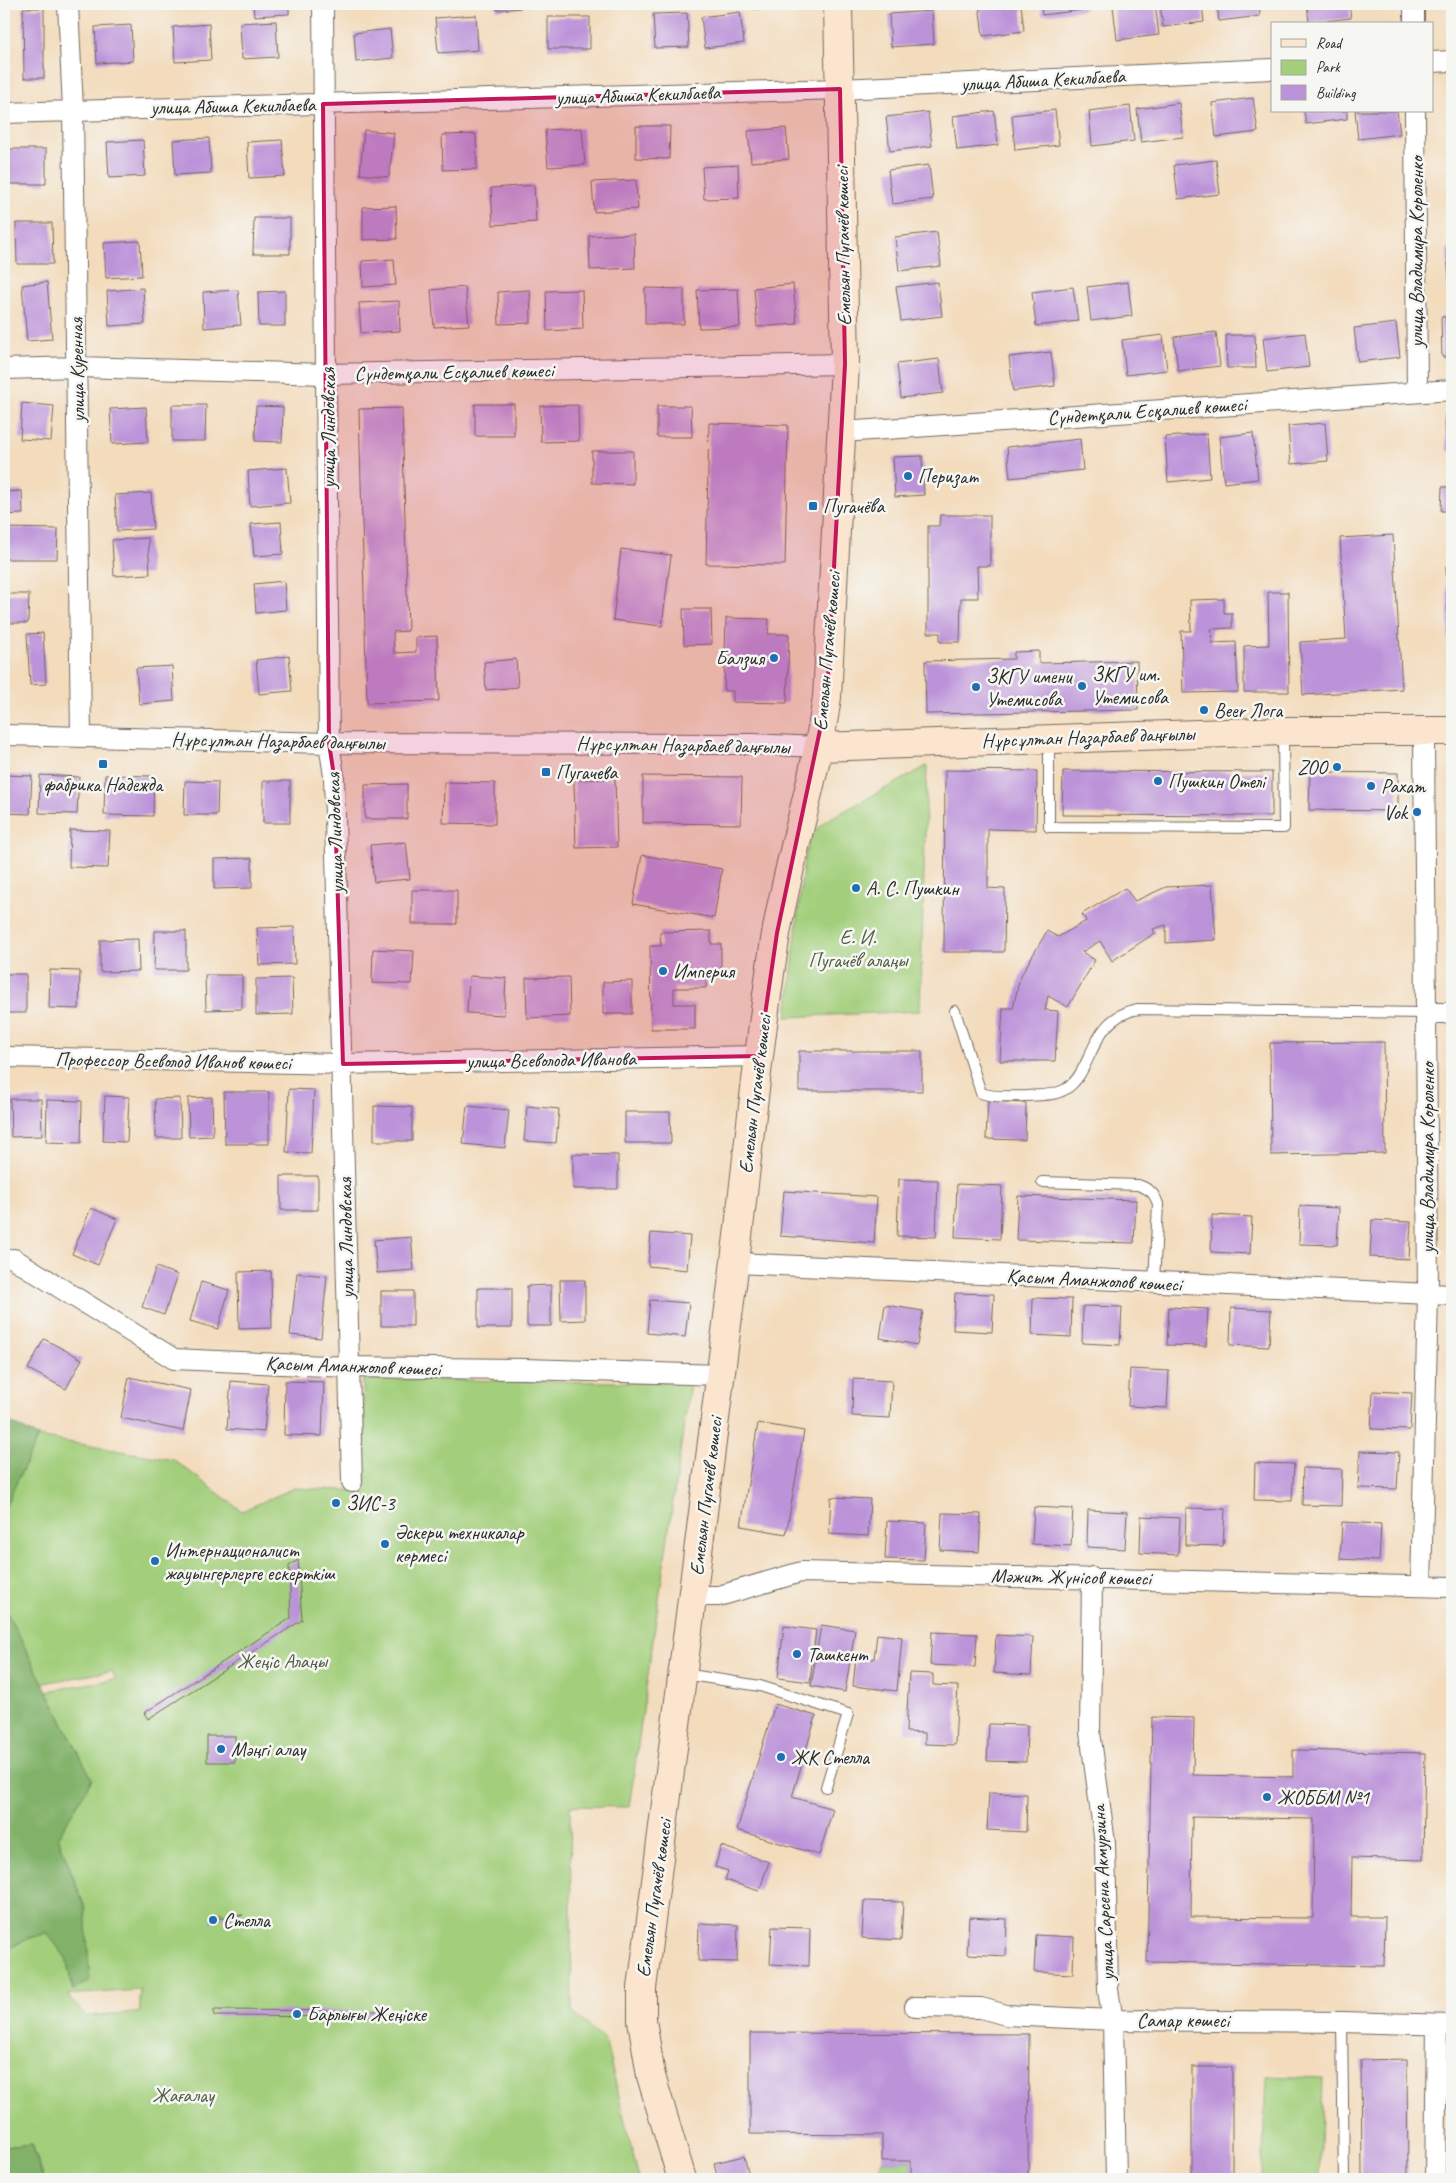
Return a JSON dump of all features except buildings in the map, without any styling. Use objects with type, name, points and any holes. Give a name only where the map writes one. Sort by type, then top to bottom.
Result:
[{"type":"street","name":"улица Куренная","points":[[68,4],[73,109],[78,367],[81,737]]},
{"type":"street","name":"улица Линдовская","points":[[323,4],[329,743],[334,776],[343,1064],[348,1367],[352,1482]]},
{"type":"street","name":"Емельян Пугачёв көшесі","points":[[682,2179],[651,2076],[642,2020],[642,1988],[776,933],[794,846],[819,747],[827,697],[845,364],[838,4]]},
{"type":"street","points":[[1414,4],[1414,22]]},
{"type":"street","points":[[1434,62],[1452,61]]},
{"type":"street","name":"улица Абиша Кекилбаева","points":[[4,113],[73,109],[323,104],[840,89],[1271,69]]},
{"type":"street","name":"улица Владимира Короленко","points":[[1414,112],[1417,392]]},
{"type":"street","name":"Сүндетқали Есқалиев көшесі","points":[[4,370],[78,367],[327,374],[845,364]]},
{"type":"street","name":"Сүндетқали Есқалиев көшесі","points":[[842,432],[1452,390]]},
{"type":"street","name":"Нұрсұлтан Назарбаев даңғылы","points":[[4,735],[329,743],[753,744],[819,747],[1283,731],[1452,731]]},
{"type":"street","name":"улица Владимира Короленко","points":[[1421,1586],[1428,1295],[1424,731]]},
{"type":"street","points":[[1426,1013],[1452,1013]]},
{"type":"street","name":"улица Всеволода Иванова","points":[[343,1064],[759,1056]]},
{"type":"street","name":"Профессор Всеволод Иванов көшесі","points":[[4,1057],[343,1064]]},
{"type":"street","name":"Қасым Аманжолов көшесі","points":[[14,1259],[174,1359],[348,1367],[525,1369],[721,1375]]},
{"type":"street","name":"Қасым Аманжолов көшесі","points":[[735,1263],[1452,1295]]},
{"type":"street","name":"Мәжит Жүнісов көшесі","points":[[693,1596],[719,1596],[801,1572],[1092,1577],[1452,1587]]},
{"type":"street","name":"улица Сарсена Акмурзина","points":[[1092,1577],[1090,1732],[1105,1843],[1108,1990],[1113,2020],[1116,2179]]},
{"type":"street","name":"Самар көшесі","points":[[915,2007],[981,2008],[1006,2015],[1113,2020],[1444,2025]]},
{"type":"street","points":[[1435,2179],[1444,2025]]},
{"type":"lane","points":[[1049,738],[1049,827],[1284,828],[1283,731]]},
{"type":"lane","points":[[955,1012],[981,1093],[1016,1096],[1044,1096],[1064,1090],[1076,1078],[1098,1037],[1111,1022],[1126,1011],[1138,1009],[1426,1013]]},
{"type":"lane","points":[[1042,1182],[1138,1185],[1148,1188],[1155,1194],[1158,1204],[1154,1282]]},
{"type":"lane","points":[[683,1674],[760,1686],[848,1714],[826,1787]]},
{"type":"lane","points":[[1342,2022],[1344,2179]]},
{"type":"highlighted area","points":[[840,89],[845,364],[827,697],[777,933],[759,1056],[343,1064],[334,776],[329,743],[323,104]]},
{"type":"green space","name":"Е. И. Пугачёв алаңы","points":[[927,766],[920,1011],[787,1017],[804,859],[811,836],[824,822]]},
{"type":"green space","points":[[363,1379],[690,1383],[629,1807],[570,1806],[572,2012],[605,2040],[639,2179],[44,2179],[32,2144],[4,2147],[4,1955],[18,1944],[47,1933],[66,1958],[73,1991],[85,1908],[58,1837],[92,1779],[47,1691],[116,1679],[112,1671],[43,1683],[4,1607],[4,1509],[38,1437],[174,1460],[242,1511],[294,1488],[365,1491]],"holes":[[[140,1990],[140,2012],[86,2016],[67,1995]]]},
{"type":"green space","points":[[4,1419],[38,1437],[4,1509]]},
{"type":"green space","points":[[4,1607],[92,1779],[58,1837],[85,1908],[90,1980],[73,1991],[66,1958],[47,1933],[18,1943],[4,1955]]},
{"type":"green space","points":[[1266,2076],[1323,2078],[1320,2179],[1262,2179]]},
{"type":"green space","points":[[32,2144],[43,2179],[4,2179],[4,2147]]},
{"type":"green space","points":[[882,2161],[911,2161],[911,2179],[877,2179]]},
{"type":"place","name":"Перизат","points":[[908,476]]},
{"type":"place","name":"Пугачёва","points":[[813,506]]},
{"type":"place","name":"Балзия","points":[[774,658]]},
{"type":"place","name":"ЗКГУ им. Утемисова","points":[[1082,686]]},
{"type":"place","name":"ЗКГУ имени Утемисова","points":[[976,687]]},
{"type":"place","name":"Beer Лога","points":[[1204,710]]},
{"type":"place","name":"фабрика Надежда","points":[[103,764]]},
{"type":"place","name":"ZOO","points":[[1337,767]]},
{"type":"place","name":"Пугачева","points":[[546,772]]},
{"type":"place","name":"Пушкин Отелі","points":[[1158,781]]},
{"type":"place","name":"Рахат","points":[[1371,786]]},
{"type":"place","name":"Vok","points":[[1417,812]]},
{"type":"place","name":"А. С. Пушкин","points":[[856,888]]},
{"type":"place","name":"Империя","points":[[663,971]]},
{"type":"place","name":"ЗИС-3","points":[[336,1503]]},
{"type":"place","name":"Әскери техникалар көрмесі","points":[[385,1544]]},
{"type":"place","name":"Интернационалист жауынгерлерге ескерткіш","points":[[155,1561]]},
{"type":"place","name":"Ташкент","points":[[797,1654]]},
{"type":"place","name":"Мәңгі алау","points":[[221,1749]]},
{"type":"place","name":"ЖК Стелла","points":[[781,1757]]},
{"type":"place","name":"ЖОББМ №1","points":[[1267,1797]]},
{"type":"place","name":"Стелла","points":[[213,1920]]},
{"type":"place","name":"Барлығы Жеңіске","points":[[297,2014]]},
{"type":"park label","name":"Жеңіс Алаңы","points":[[282,1661]]},
{"type":"park label","name":"Жағалау","points":[[183,2095]]}]
